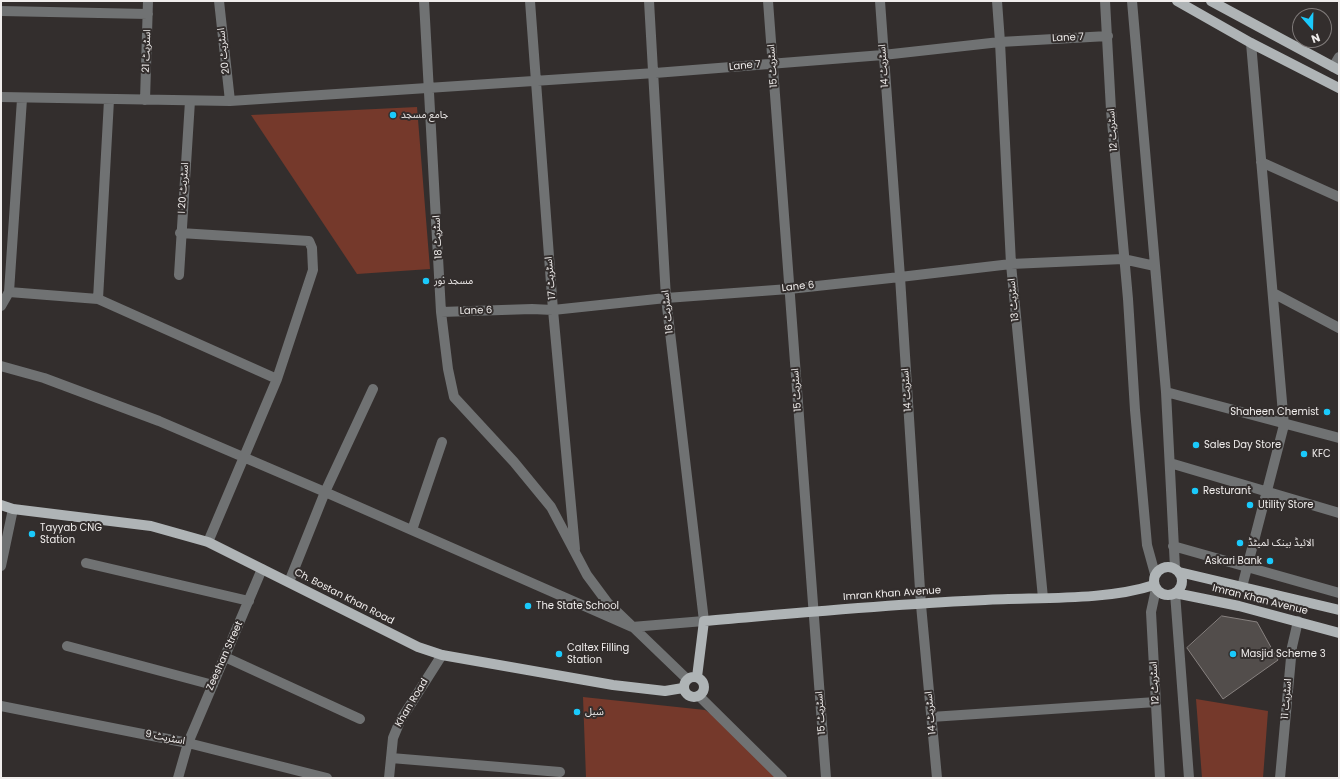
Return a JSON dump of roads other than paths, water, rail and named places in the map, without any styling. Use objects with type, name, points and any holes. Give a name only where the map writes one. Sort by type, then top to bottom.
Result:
[{"type":"main road","points":[[1177,1],[1251,43],[1339,88]]},
{"type":"main road","points":[[1214,1],[1336,68],[1323,80]]},
{"type":"main road","name":"Ch. Bostan Khan Road","points":[[1,505],[13,509],[151,526],[208,542],[418,647],[442,655],[612,685],[664,691],[689,681]]},
{"type":"main road","points":[[1166,566],[1177,570],[1182,583],[1175,593],[1163,594],[1155,587],[1155,574],[1158,570],[1166,566]]},
{"type":"main road","name":"Imran Khan Avenue","points":[[1177,570],[1339,610]]},
{"type":"main road","name":"Imran Khan Avenue","points":[[704,621],[984,600],[1043,598],[1128,591],[1155,587]]},
{"type":"main road","name":"Imran Khan Avenue","points":[[1175,593],[1298,621],[1339,633]]},
{"type":"main road","points":[[689,681],[704,684],[703,691],[699,696],[689,696],[689,681],[704,621]]},
{"type":"street","name":"اسٹریٹ 21","points":[[145,100],[148,1]]},
{"type":"street","name":"اسٹریٹ 20","points":[[219,1],[230,101]]},
{"type":"street","name":"اسٹریٹ 18","points":[[424,1],[441,312],[448,369],[454,397],[514,462],[550,507],[587,576],[607,602],[689,681]]},
{"type":"street","name":"اسٹریٹ 17","points":[[530,1],[535,81],[575,554]]},
{"type":"street","name":"اسٹریٹ 16","points":[[649,1],[655,73],[666,298],[704,621]]},
{"type":"street","name":"اسٹریٹ 15","points":[[768,1],[826,778]]},
{"type":"street","name":"اسٹریٹ 14","points":[[880,1],[900,277],[921,605],[937,778]]},
{"type":"street","name":"اسٹریٹ 13","points":[[997,1],[1011,264],[1043,598]]},
{"type":"street","name":"اسٹریٹ 12","points":[[1105,1],[1111,110],[1147,545],[1155,574]]},
{"type":"street","points":[[1132,1],[1166,392],[1173,546],[1177,570]]},
{"type":"street","points":[[1,11],[148,14]]},
{"type":"street","name":"Lane 7","points":[[1,97],[22,99],[230,101],[655,73],[883,55],[1000,42],[1108,36]]},
{"type":"street","points":[[1242,587],[1284,425],[1251,43]]},
{"type":"street","points":[[1336,68],[1339,57]]},
{"type":"street","points":[[1,306],[9,292],[22,99]]},
{"type":"street","points":[[98,299],[109,100]]},
{"type":"street","name":"اسٹریٹ 20 ا","points":[[179,275],[180,233],[190,101]]},
{"type":"street","points":[[1261,162],[1339,197]]},
{"type":"street","points":[[180,233],[309,241],[312,248],[313,270],[277,379],[208,542]]},
{"type":"street","name":"Lane 6","points":[[441,312],[532,309],[554,310],[666,298],[900,277],[1011,264],[1123,259],[1155,266]]},
{"type":"street","points":[[9,292],[98,299],[277,379]]},
{"type":"street","points":[[1273,293],[1339,328]]},
{"type":"street","points":[[1,366],[58,383],[159,421],[632,627]]},
{"type":"street","points":[[289,582],[325,492],[373,389]]},
{"type":"street","points":[[1166,392],[1339,439]]},
{"type":"street","points":[[412,530],[442,442]]},
{"type":"street","points":[[1170,463],[1339,513]]},
{"type":"street","points":[[1,566],[13,509]]},
{"type":"street","points":[[1173,546],[1339,593]]},
{"type":"street","points":[[86,563],[250,601]]},
{"type":"street","name":"Zeeshan Street","points":[[178,778],[188,743],[250,601],[262,569]]},
{"type":"street","name":"اسٹریٹ 12","points":[[1155,587],[1150,612],[1160,778]]},
{"type":"street","points":[[1175,593],[1188,778]]},
{"type":"street","name":"Imran Khan Avenue","points":[[632,627],[704,621]]},
{"type":"street","name":"اسٹریٹ 11","points":[[1280,778],[1292,647],[1298,621]]},
{"type":"street","points":[[66,646],[213,684]]},
{"type":"street","name":"Khan Road","points":[[389,778],[393,738],[400,721],[442,655]]},
{"type":"street","points":[[225,657],[360,719]]},
{"type":"street","points":[[699,696],[782,778]]},
{"type":"street","points":[[931,717],[1156,702]]},
{"type":"street","name":"اسٹریٹ 9","points":[[1,706],[188,743],[327,778]]},
{"type":"street","points":[[391,758],[560,772]]},
{"type":"place","name":"جامع مسجد","points":[[393,115]]},
{"type":"place","name":"مسجد نور","points":[[426,281]]},
{"type":"place","name":"Shaheen Chemist","points":[[1327,412]]},
{"type":"place","name":"Sales Day Store","points":[[1196,445]]},
{"type":"place","name":"KFC","points":[[1304,454]]},
{"type":"place","name":"Resturant","points":[[1195,491]]},
{"type":"place","name":"Utility Store","points":[[1250,505]]},
{"type":"place","name":"Tayyab CNG Station","points":[[32,534]]},
{"type":"place","name":"الائیڈ بینک لمیٹڈ","points":[[1240,543]]},
{"type":"place","name":"Askari Bank","points":[[1270,561]]},
{"type":"place","name":"The State School","points":[[528,606]]},
{"type":"place","name":"Caltex Filling Station","points":[[559,654]]},
{"type":"place","name":"Masjid Scheme 3","points":[[1233,654]]},
{"type":"place","name":"شیل","points":[[577,712]]}]
